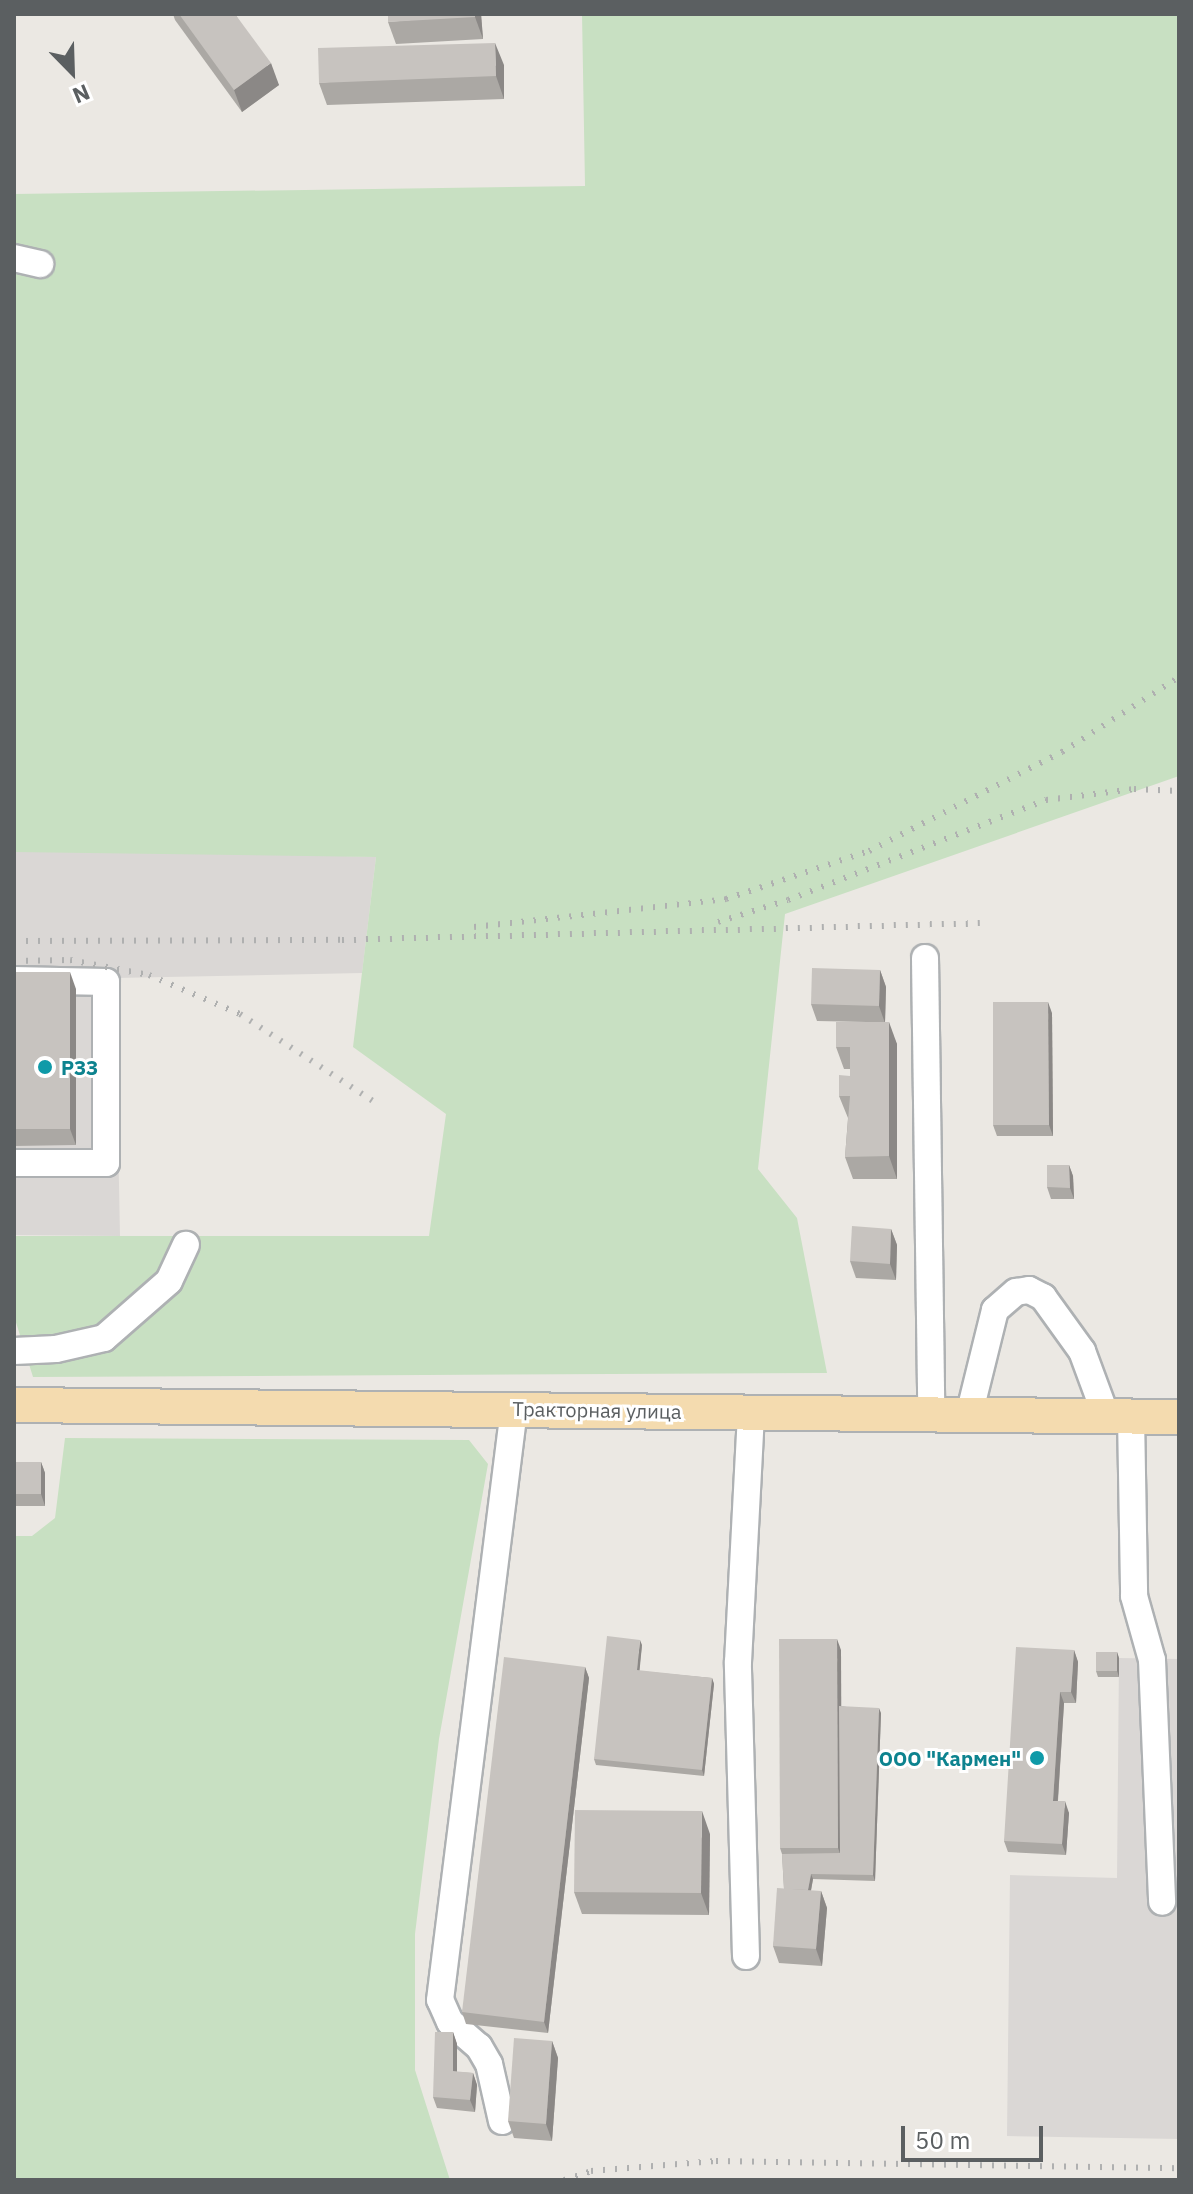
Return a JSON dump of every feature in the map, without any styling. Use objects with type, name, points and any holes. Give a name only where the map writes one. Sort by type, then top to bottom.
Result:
[{"type":"main road","name":"Тракторная улица","points":[[14,1405],[1179,1417]]},
{"type":"lane","points":[[14,258],[40,264]]},
{"type":"lane","points":[[925,958],[931,1414]]},
{"type":"lane","points":[[14,980],[106,982],[106,1163],[14,1163]]},
{"type":"lane","points":[[14,1351],[56,1349],[104,1338],[169,1281],[186,1245]]},
{"type":"lane","points":[[969,1415],[995,1310],[1016,1292],[1029,1290],[1043,1297],[1082,1351],[1119,1416],[1134,1596],[1152,1660],[1162,1902]]},
{"type":"lane","points":[[502,2121],[489,2064],[479,2047],[450,2022],[440,2000],[514,1409]]},
{"type":"lane","points":[[746,1956],[738,1662],[751,1413]]},
{"type":"shaded area","points":[[14,846],[376,857],[362,973],[115,978],[120,1236],[14,1235]]},
{"type":"shaded area","points":[[1119,1658],[1179,1659],[1179,2139],[1007,2136],[1010,1875],[1117,1878]]},
{"type":"green space","points":[[582,14],[1179,14],[1179,776],[785,914],[758,1169],[797,1218],[827,1373],[33,1377],[14,1316],[14,1236],[429,1236],[446,1114],[353,1047],[376,857],[14,852],[14,194],[585,186]]},
{"type":"green space","points":[[65,1438],[469,1440],[488,1464],[439,1739],[415,1934],[415,2070],[450,2180],[14,2180],[14,1536],[32,1536],[55,1518]]},
{"type":"building","points":[[179,14],[235,14],[271,63],[234,90]]},
{"type":"building","points":[[388,14],[475,14],[475,17],[388,22]]},
{"type":"building","points":[[495,43],[496,76],[319,83],[318,48]]},
{"type":"building","points":[[812,968],[880,970],[879,1006],[811,1004]]},
{"type":"building","name":"РЗЗ","points":[[14,972],[70,972],[70,1129],[14,1129]]},
{"type":"building","points":[[993,1002],[1048,1002],[1049,1125],[993,1125]]},
{"type":"building","points":[[836,1022],[889,1022],[889,1156],[845,1157],[850,1096],[839,1096],[839,1075],[850,1076],[850,1047],[836,1047]]},
{"type":"building","points":[[1047,1165],[1069,1165],[1070,1188],[1047,1187]]},
{"type":"building","points":[[852,1226],[891,1229],[890,1264],[850,1261]]},
{"type":"building","points":[[14,1462],[41,1462],[41,1494],[14,1494]]},
{"type":"building","points":[[607,1636],[640,1640],[637,1670],[712,1678],[702,1770],[594,1759]]},
{"type":"building","points":[[779,1639],[837,1639],[838,1848],[780,1848]]},
{"type":"building","name":"ООО \"Кармен\"","points":[[1016,1647],[1074,1650],[1071,1692],[1060,1692],[1053,1801],[1065,1801],[1062,1844],[1004,1841]]},
{"type":"building","points":[[1096,1652],[1117,1652],[1117,1671],[1096,1671]]},
{"type":"building","points":[[504,1657],[585,1667],[544,2022],[462,2012]]},
{"type":"building","points":[[839,1706],[879,1708],[873,1875],[811,1874],[808,1890],[784,1889],[782,1854],[840,1853]]},
{"type":"building","points":[[575,1810],[702,1811],[701,1893],[574,1892]]},
{"type":"building","points":[[777,1888],[821,1891],[816,1949],[773,1946]]},
{"type":"building","points":[[435,2032],[453,2032],[453,2071],[473,2073],[470,2100],[433,2097]]},
{"type":"building","points":[[514,2038],[552,2041],[546,2124],[508,2121]]},
{"type":"railway","points":[[474,927],[726,899],[869,851],[1062,752],[1179,677]]},
{"type":"railway","points":[[718,922],[788,900],[1046,800],[1134,789],[1179,791]]},
{"type":"railway","points":[[14,941],[342,940],[986,923]]},
{"type":"railway","points":[[14,961],[70,960],[149,975],[240,1014],[376,1103]]},
{"type":"railway","points":[[564,2180],[591,2171],[716,2161],[1179,2168]]},
{"type":"place","name":"РЗЗ","points":[[45,1067]]},
{"type":"place","name":"ООО \"Кармен\"","points":[[1037,1758]]}]
